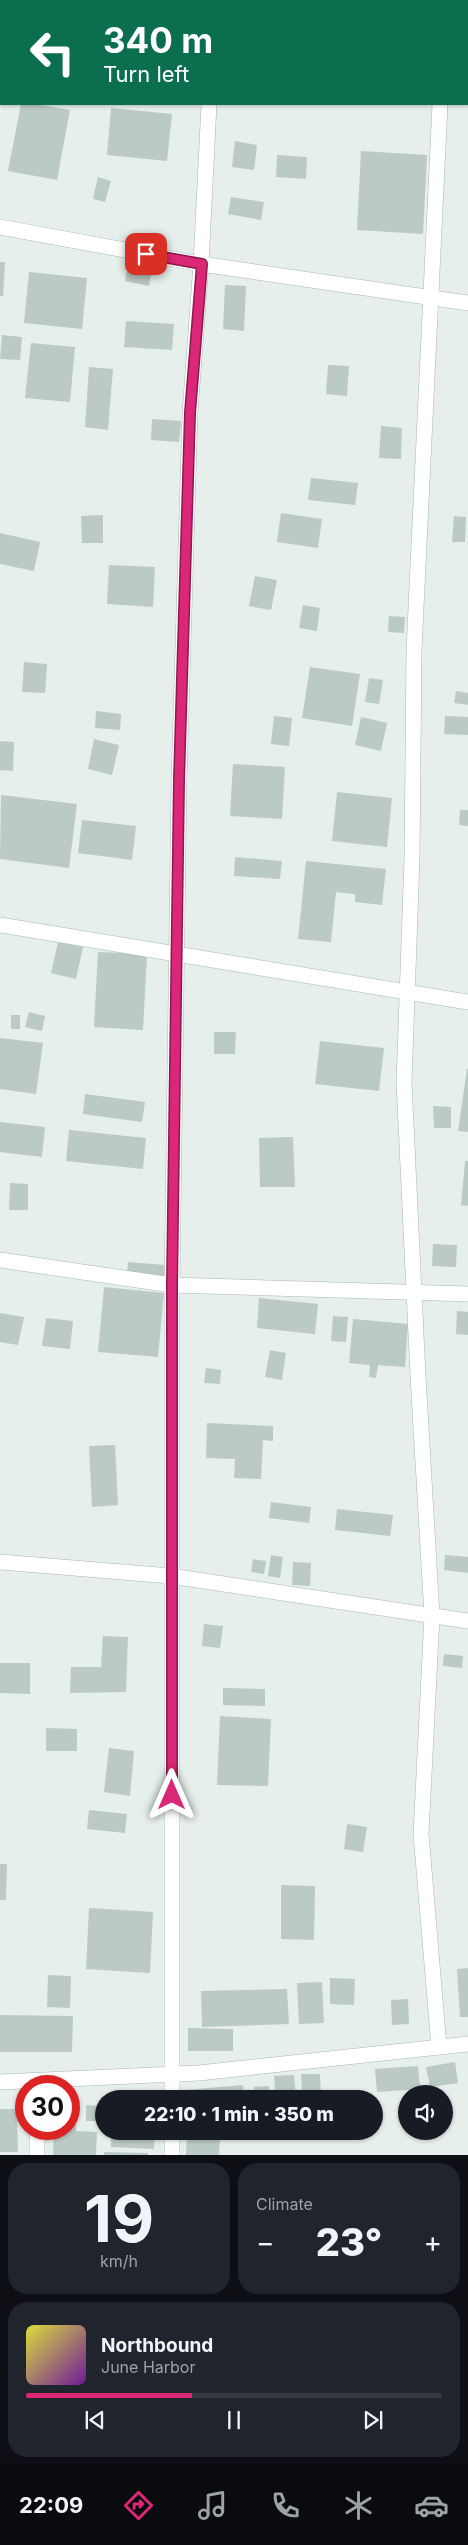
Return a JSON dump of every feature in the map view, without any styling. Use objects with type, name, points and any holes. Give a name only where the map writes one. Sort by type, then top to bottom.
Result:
[{"type":"street","points":[[172,2090],[172,1285],[179,780],[190,413],[202,264],[209,105]]},
{"type":"street","points":[[439,2047],[421,1834],[432,1616],[418,1385],[404,1082],[412,859],[414,650],[440,105]]},
{"type":"street","points":[[0,228],[202,264],[468,303]]},
{"type":"street","points":[[0,925],[408,994],[468,1002]]},
{"type":"street","points":[[0,1260],[172,1285],[468,1294]]},
{"type":"street","points":[[0,1562],[172,1576],[468,1621]]},
{"type":"street","points":[[80,2080],[172,2074],[468,2044]]},
{"type":"street","points":[[0,2082],[15,2082]]},
{"type":"street","points":[[37,2140],[37,2155]]},
{"type":"street","points":[[172,2140],[172,2155]]},
{"type":"building","points":[[21,105],[42,105],[70,110],[57,180],[8,171]]},
{"type":"building","points":[[111,108],[172,114],[167,161],[107,155]]},
{"type":"building","points":[[235,141],[257,145],[254,170],[232,167]]},
{"type":"building","points":[[361,151],[427,155],[423,234],[357,230]]},
{"type":"building","points":[[277,155],[307,157],[306,179],[276,177]]},
{"type":"building","points":[[98,177],[111,181],[105,202],[93,199]]},
{"type":"building","points":[[231,197],[264,202],[261,220],[228,214]]},
{"type":"building","points":[[129,257],[153,262],[149,286],[125,281]]},
{"type":"building","points":[[0,262],[5,262],[3,296],[0,296]]},
{"type":"building","points":[[29,272],[87,278],[82,329],[24,323]]},
{"type":"building","points":[[225,285],[246,286],[244,331],[223,329]]},
{"type":"building","points":[[126,321],[174,324],[172,350],[124,347]]},
{"type":"building","points":[[2,335],[22,337],[20,360],[0,359]]},
{"type":"building","points":[[31,343],[75,347],[70,402],[25,398]]},
{"type":"building","points":[[328,365],[349,366],[347,396],[326,394]]},
{"type":"building","points":[[89,367],[113,369],[108,430],[85,427]]},
{"type":"building","points":[[152,419],[181,421],[179,442],[151,440]]},
{"type":"building","points":[[381,426],[402,428],[401,459],[379,458]]},
{"type":"building","points":[[311,478],[358,483],[355,505],[308,500]]},
{"type":"building","points":[[281,513],[322,519],[318,548],[277,542]]},
{"type":"building","points":[[103,515],[103,543],[82,543],[81,516]]},
{"type":"building","points":[[454,516],[466,517],[465,542],[452,542]]},
{"type":"building","points":[[0,533],[40,542],[34,571],[0,564]]},
{"type":"building","points":[[109,565],[155,567],[153,607],[107,604]]},
{"type":"building","points":[[255,576],[277,580],[271,610],[249,606]]},
{"type":"building","points":[[303,605],[320,608],[317,631],[299,628]]},
{"type":"building","points":[[389,616],[405,617],[404,633],[388,632]]},
{"type":"building","points":[[24,662],[47,664],[45,693],[22,692]]},
{"type":"building","points":[[310,667],[360,674],[352,726],[302,718]]},
{"type":"building","points":[[369,678],[383,680],[379,704],[365,702]]},
{"type":"building","points":[[456,691],[468,693],[468,705],[454,703]]},
{"type":"building","points":[[96,711],[121,714],[120,730],[95,728]]},
{"type":"building","points":[[274,716],[292,718],[289,746],[271,744]]},
{"type":"building","points":[[445,716],[468,717],[468,735],[444,734]]},
{"type":"building","points":[[361,717],[387,723],[381,751],[355,745]]},
{"type":"building","points":[[94,739],[119,745],[112,775],[88,769]]},
{"type":"building","points":[[0,741],[14,742],[13,771],[0,770]]},
{"type":"building","points":[[233,764],[285,767],[282,819],[230,816]]},
{"type":"building","points":[[337,792],[392,798],[387,847],[332,841]]},
{"type":"building","points":[[1,795],[77,804],[69,868],[0,859]]},
{"type":"building","points":[[460,810],[468,810],[468,826],[459,825]]},
{"type":"building","points":[[82,820],[136,826],[132,860],[78,853]]},
{"type":"building","points":[[235,857],[282,861],[280,879],[234,876]]},
{"type":"building","points":[[306,861],[386,869],[382,905],[355,902],[355,894],[336,892],[331,942],[298,939]]},
{"type":"building","points":[[58,942],[83,947],[76,979],[51,973]]},
{"type":"building","points":[[98,952],[147,954],[143,1030],[94,1027]]},
{"type":"building","points":[[29,1012],[45,1016],[42,1031],[25,1027]]},
{"type":"building","points":[[11,1015],[20,1015],[20,1029],[11,1029]]},
{"type":"building","points":[[214,1032],[236,1032],[235,1054],[214,1054]]},
{"type":"building","points":[[0,1038],[43,1043],[36,1094],[0,1089]]},
{"type":"building","points":[[320,1041],[384,1048],[379,1091],[315,1084]]},
{"type":"building","points":[[468,1069],[468,1132],[458,1131]]},
{"type":"building","points":[[85,1094],[145,1102],[142,1122],[83,1114]]},
{"type":"building","points":[[433,1106],[451,1107],[451,1128],[434,1128]]},
{"type":"building","points":[[0,1122],[45,1127],[42,1157],[0,1152]]},
{"type":"building","points":[[69,1130],[146,1138],[143,1169],[66,1161]]},
{"type":"building","points":[[293,1137],[295,1187],[260,1187],[259,1138]]},
{"type":"building","points":[[465,1161],[468,1161],[468,1206],[461,1205]]},
{"type":"building","points":[[10,1183],[28,1184],[28,1210],[9,1210]]},
{"type":"building","points":[[433,1244],[457,1245],[456,1267],[432,1266]]},
{"type":"building","points":[[128,1262],[165,1265],[164,1280],[127,1277]]},
{"type":"building","points":[[104,1287],[164,1293],[158,1357],[98,1352]]},
{"type":"building","points":[[259,1298],[318,1304],[315,1334],[257,1328]]},
{"type":"building","points":[[457,1311],[468,1312],[468,1335],[456,1334]]},
{"type":"building","points":[[0,1313],[24,1317],[18,1345],[0,1342]]},
{"type":"building","points":[[333,1316],[348,1317],[346,1342],[331,1341]]},
{"type":"building","points":[[46,1318],[73,1321],[70,1349],[42,1346]]},
{"type":"building","points":[[353,1319],[408,1324],[405,1367],[378,1365],[376,1378],[369,1377],[370,1365],[349,1363]]},
{"type":"building","points":[[270,1350],[286,1353],[282,1380],[265,1377]]},
{"type":"building","points":[[206,1368],[221,1370],[220,1384],[204,1383]]},
{"type":"building","points":[[207,1423],[273,1426],[273,1441],[263,1440],[261,1479],[234,1478],[235,1459],[206,1458]]},
{"type":"building","points":[[115,1445],[118,1505],[92,1507],[89,1446]]},
{"type":"building","points":[[271,1502],[311,1507],[309,1523],[269,1518]]},
{"type":"building","points":[[337,1509],[393,1515],[390,1536],[335,1530]]},
{"type":"building","points":[[271,1555],[283,1557],[280,1578],[268,1576]]},
{"type":"building","points":[[445,1555],[468,1557],[468,1573],[444,1570]]},
{"type":"building","points":[[253,1559],[266,1561],[264,1574],[251,1572]]},
{"type":"building","points":[[293,1562],[311,1563],[310,1586],[292,1585]]},
{"type":"building","points":[[204,1624],[223,1626],[220,1648],[202,1646]]},
{"type":"building","points":[[103,1636],[128,1637],[126,1692],[70,1693],[71,1667],[101,1667]]},
{"type":"building","points":[[444,1654],[463,1656],[462,1668],[443,1666]]},
{"type":"building","points":[[0,1663],[30,1663],[30,1694],[0,1693]]},
{"type":"building","points":[[223,1688],[265,1689],[265,1706],[223,1705]]},
{"type":"building","points":[[220,1716],[271,1719],[268,1786],[217,1785]]},
{"type":"building","points":[[46,1728],[77,1729],[77,1751],[46,1751]]},
{"type":"building","points":[[109,1748],[134,1751],[130,1796],[104,1792]]},
{"type":"building","points":[[89,1810],[127,1814],[125,1833],[87,1829]]},
{"type":"building","points":[[347,1824],[367,1827],[363,1852],[344,1849]]},
{"type":"building","points":[[0,1864],[7,1864],[6,1900],[0,1900]]},
{"type":"building","points":[[281,1885],[315,1886],[314,1940],[281,1939]]},
{"type":"building","points":[[89,1908],[153,1912],[150,1973],[86,1969]]},
{"type":"building","points":[[468,1968],[468,2017],[460,2017],[457,1969]]},
{"type":"building","points":[[48,1975],[71,1976],[70,2008],[47,2007]]},
{"type":"building","points":[[330,1978],[355,1979],[354,2005],[330,2004]]},
{"type":"building","points":[[322,1982],[324,2023],[299,2024],[297,1983]]},
{"type":"building","points":[[287,1989],[289,2024],[202,2027],[201,1991]]},
{"type":"building","points":[[408,1999],[409,2024],[392,2025],[391,2000]]},
{"type":"building","points":[[0,2015],[73,2016],[72,2052],[0,2052]]},
{"type":"building","points":[[188,2028],[233,2029],[233,2051],[188,2051]]},
{"type":"building","points":[[455,2062],[458,2083],[430,2085],[426,2067]]},
{"type":"building","points":[[418,2066],[420,2085],[398,2085],[398,2091],[377,2090],[375,2069]]},
{"type":"building","points":[[301,2074],[320,2074],[321,2090],[302,2090]]},
{"type":"building","points":[[294,2075],[295,2090],[275,2090],[274,2076]]},
{"type":"building","points":[[243,2085],[243,2090],[185,2090]]},
{"type":"building","points":[[269,2086],[269,2090],[254,2090],[254,2087]]},
{"type":"building","points":[[86,2105],[95,2106],[95,2121],[86,2121]]},
{"type":"building","points":[[0,2109],[15,2109],[15,2140],[18,2140],[18,2152],[0,2152]]},
{"type":"building","points":[[80,2131],[95,2132],[96,2155],[53,2155],[54,2140],[80,2140]]},
{"type":"building","points":[[111,2140],[154,2140],[154,2149],[111,2147]]},
{"type":"building","points":[[187,2140],[220,2140],[219,2155],[186,2155]]},
{"type":"building","points":[[104,2152],[148,2153],[148,2155],[104,2155]]},
{"type":"route","points":[[146,254],[202,264],[190,413],[179,780],[172,1285],[172,1795]]}]
